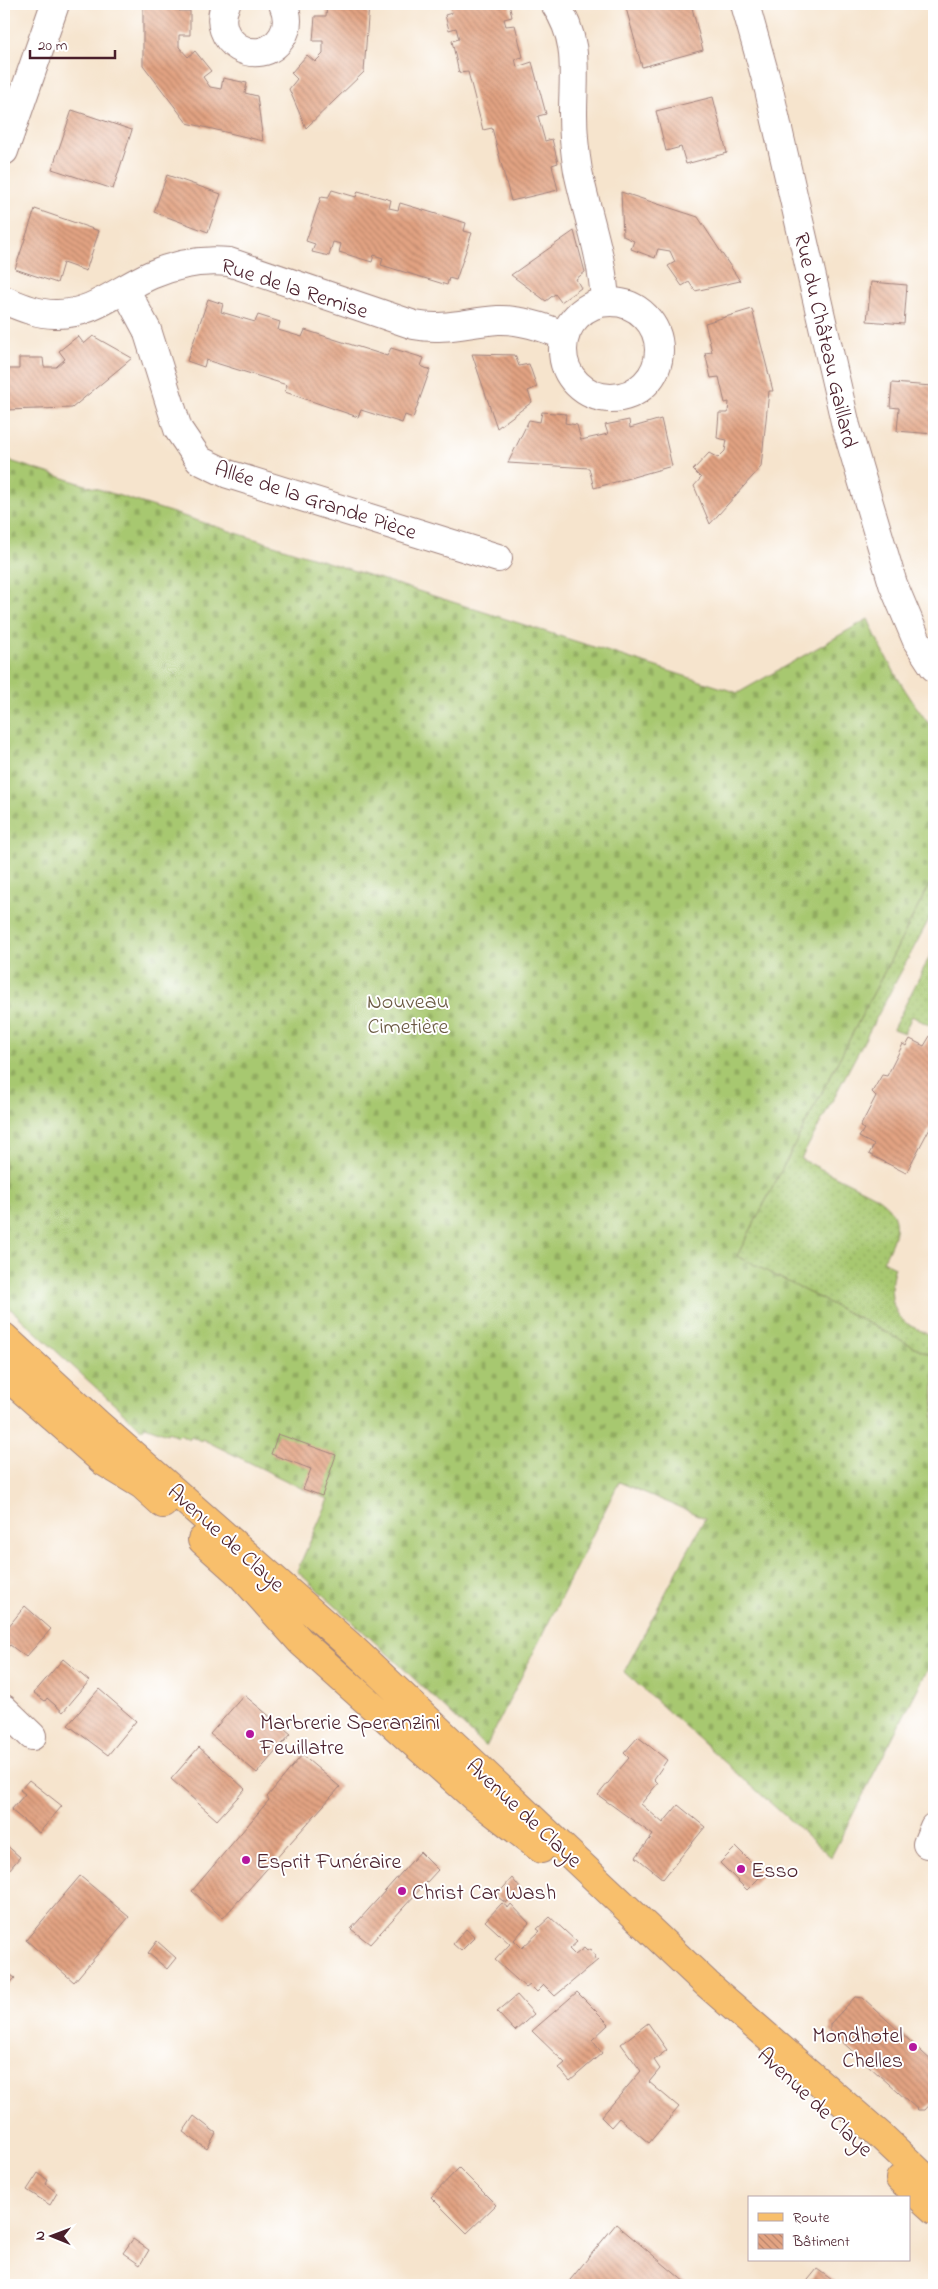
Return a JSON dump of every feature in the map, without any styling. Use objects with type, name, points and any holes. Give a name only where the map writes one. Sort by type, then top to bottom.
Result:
[{"type":"main road","name":"Avenue de Claye","points":[[4,1337],[97,1423],[348,1644],[707,1984],[880,2135],[934,2186]]},
{"type":"main road","name":"Avenue de Claye","points":[[4,1374],[104,1462],[142,1485],[240,1574],[301,1642],[475,1798],[552,1858],[934,2210]]},
{"type":"street","points":[[4,151],[55,4]]},
{"type":"street","points":[[226,4],[221,21],[229,41],[238,48],[254,52],[270,49],[279,42],[288,22],[287,12],[283,4]]},
{"type":"street","points":[[555,4],[568,29],[574,56],[574,142],[578,170],[604,278],[605,302]]},
{"type":"street","name":"Rue du Château Gaillard","points":[[745,4],[771,99],[846,426],[893,584],[917,641],[934,667]]},
{"type":"street","name":"Rue de la Remise","points":[[4,300],[32,311],[58,314],[90,308],[150,275],[176,265],[211,260],[229,262],[414,325],[430,328],[451,328],[500,320],[541,325],[565,336]]},
{"type":"street","name":"Allée de la Grande Pièce","points":[[125,289],[147,330],[178,429],[199,460],[228,474],[498,558]]},
{"type":"street","points":[[605,302],[622,302],[637,309],[649,319],[657,334],[660,350],[657,366],[649,381],[636,391],[620,397],[604,398],[589,392],[576,382],[566,368],[563,352],[565,336],[571,323],[580,313],[592,305],[605,302]]},
{"type":"street","points":[[372,1704],[397,1713],[490,1797],[504,1799],[507,1795]]},
{"type":"street","points":[[4,1709],[32,1736]]},
{"type":"green space","name":"Nouveau Cimetière","points":[[4,459],[738,693],[868,619],[897,677],[934,730],[934,876],[737,1256],[934,1357],[934,1657],[831,1857],[624,1672],[705,1518],[619,1482],[486,1747],[297,1571],[329,1499],[303,1489],[202,1439],[201,1441],[191,1436],[189,1439],[180,1434],[178,1436],[168,1432],[167,1434],[145,1426],[142,1430],[4,1303]]},
{"type":"green space","points":[[934,876],[934,910],[801,1159],[875,1196],[891,1210],[896,1226],[895,1234],[883,1261],[895,1267],[891,1289],[893,1304],[900,1318],[906,1323],[934,1337],[934,1357],[737,1256]]},
{"type":"green space","points":[[934,948],[934,1028],[912,1016],[904,1033],[893,1029]]},
{"type":"building","points":[[143,4],[179,4],[179,11],[190,11],[190,35],[179,35],[179,47],[188,57],[195,51],[211,71],[203,77],[210,87],[221,89],[223,78],[247,83],[245,93],[257,96],[263,141],[187,123],[143,65]]},
{"type":"building","points":[[369,4],[364,72],[306,128],[289,89],[297,79],[291,73],[307,55],[315,62],[323,54],[323,41],[313,41],[315,16],[326,16],[327,5]]},
{"type":"building","points":[[450,4],[509,4],[512,17],[504,19],[506,26],[515,25],[523,57],[515,59],[517,67],[532,62],[546,114],[538,116],[545,141],[552,139],[558,163],[552,165],[558,190],[511,201],[492,128],[483,130],[468,72],[459,73],[452,41],[459,39],[456,28],[449,30],[445,15],[452,13]]},
{"type":"building","points":[[642,4],[691,4],[703,50],[642,67],[626,8]]},
{"type":"building","points":[[713,97],[727,153],[686,164],[681,147],[666,151],[656,111]]},
{"type":"building","points":[[72,110],[132,130],[113,189],[52,169]]},
{"type":"building","points":[[167,175],[221,194],[208,232],[154,212]]},
{"type":"building","points":[[332,190],[356,197],[358,191],[391,200],[389,208],[398,210],[400,203],[466,223],[464,231],[472,233],[456,280],[449,278],[447,285],[381,265],[383,258],[374,255],[372,262],[339,252],[341,244],[333,242],[329,256],[312,252],[315,244],[306,241],[321,197],[328,198]]},
{"type":"building","points":[[621,192],[698,217],[740,281],[695,291],[689,282],[682,286],[668,266],[675,262],[670,251],[658,249],[655,258],[631,249],[634,241],[623,236]]},
{"type":"building","points":[[35,209],[99,231],[86,271],[63,263],[57,283],[15,269]]},
{"type":"building","points":[[574,231],[585,272],[576,279],[581,288],[561,302],[555,294],[546,301],[511,275]]},
{"type":"building","points":[[871,282],[907,285],[904,324],[867,321]]},
{"type":"building","points":[[208,299],[223,304],[221,312],[255,322],[258,315],[280,322],[278,330],[302,337],[305,330],[387,356],[391,348],[424,358],[421,366],[430,370],[413,418],[405,415],[402,423],[361,410],[358,417],[285,392],[287,385],[206,360],[204,367],[187,361]]},
{"type":"building","points":[[752,309],[773,391],[769,391],[761,467],[710,524],[694,486],[701,478],[693,470],[709,453],[718,458],[725,451],[727,440],[717,438],[719,413],[728,413],[729,402],[725,403],[719,377],[711,378],[705,353],[712,352],[705,323]]},
{"type":"building","points":[[78,336],[84,344],[93,336],[132,358],[72,408],[4,410],[4,377],[6,369],[19,369],[19,358],[43,358],[44,367],[56,367],[65,359],[59,351]]},
{"type":"building","points":[[472,354],[515,355],[519,366],[529,364],[537,387],[528,391],[532,402],[497,428]]},
{"type":"building","points":[[892,383],[932,386],[930,410],[934,410],[934,434],[897,431],[899,408],[890,407]]},
{"type":"building","points":[[542,412],[566,414],[565,423],[577,425],[581,440],[608,434],[605,425],[629,420],[630,428],[661,419],[672,466],[594,488],[589,468],[508,463],[529,420],[540,422]]},
{"type":"building","points":[[930,1036],[934,1038],[934,1120],[906,1173],[869,1154],[874,1145],[859,1137],[864,1129],[860,1127],[876,1096],[872,1092],[882,1075],[887,1076],[903,1044],[906,1046],[910,1039],[924,1046]]},
{"type":"building","points":[[278,1434],[336,1455],[322,1496],[303,1489],[311,1469],[271,1454]]},
{"type":"building","points":[[25,1606],[51,1629],[26,1657],[10,1645],[7,1648],[4,1645],[4,1632]]},
{"type":"building","points":[[63,1659],[89,1681],[63,1712],[47,1698],[45,1701],[34,1693]]},
{"type":"building","points":[[99,1689],[136,1721],[108,1755],[68,1725]]},
{"type":"building","name":"Marbrerie Speranzini Feuillatre","points":[[244,1695],[291,1734],[257,1773],[210,1734]]},
{"type":"building","points":[[638,1737],[667,1760],[654,1779],[658,1783],[641,1804],[663,1823],[678,1805],[705,1827],[663,1879],[636,1857],[653,1835],[598,1795],[629,1758],[624,1753]]},
{"type":"building","points":[[199,1747],[245,1789],[217,1820],[171,1779]]},
{"type":"building","name":"Esprit Funéraire","points":[[302,1755],[340,1787],[223,1918],[192,1891],[269,1800],[267,1797]]},
{"type":"building","points":[[29,1780],[62,1806],[39,1833],[11,1810],[25,1794],[20,1790]]},
{"type":"building","points":[[4,1843],[20,1857],[4,1876]]},
{"type":"building","name":"Esso","points":[[736,1847],[763,1874],[747,1890],[720,1863]]},
{"type":"building","name":"Christ Car Wash","points":[[420,1852],[438,1870],[370,1944],[351,1929]]},
{"type":"building","points":[[80,1876],[129,1917],[74,1982],[26,1940]]},
{"type":"building","points":[[512,1878],[520,1888],[506,1903],[496,1896]]},
{"type":"building","points":[[502,1903],[508,1908],[511,1904],[529,1923],[514,1940],[522,1948],[540,1931],[537,1929],[550,1917],[577,1942],[569,1949],[575,1955],[584,1948],[587,1951],[590,1949],[595,1956],[594,1959],[598,1960],[555,1996],[544,1985],[537,1992],[530,1985],[526,1988],[495,1960],[510,1944],[485,1921]]},
{"type":"building","points":[[466,1929],[475,1937],[461,1951],[453,1944]]},
{"type":"building","points":[[157,1941],[176,1958],[167,1969],[148,1953]]},
{"type":"building","points":[[4,1970],[15,1978],[4,1990]]},
{"type":"building","points":[[577,1992],[609,2024],[592,2040],[602,2053],[570,2081],[559,2068],[565,2063],[532,2031]]},
{"type":"building","points":[[517,1995],[534,2014],[515,2031],[497,2012]]},
{"type":"building","points":[[855,1997],[863,1998],[934,2063],[934,2100],[925,2110],[918,2110],[830,2031],[830,2024]]},
{"type":"building","points":[[648,2023],[667,2050],[654,2060],[660,2069],[649,2082],[679,2107],[649,2143],[619,2118],[611,2127],[601,2117],[641,2071],[621,2044]]},
{"type":"building","points":[[194,2116],[216,2133],[207,2149],[183,2132]]},
{"type":"building","points":[[459,2168],[496,2205],[467,2233],[431,2197]]},
{"type":"building","points":[[38,2173],[48,2180],[46,2184],[57,2193],[50,2205],[27,2190]]},
{"type":"building","points":[[616,2224],[686,2283],[685,2285],[566,2285]]},
{"type":"building","points":[[133,2239],[149,2250],[140,2265],[123,2253]]},
{"type":"building","points":[[817,2269],[839,2285],[804,2285]]},
{"type":"place","name":"Marbrerie Speranzini Feuillatre","points":[[250,1734]]},
{"type":"place","name":"Esprit Funéraire","points":[[246,1860]]},
{"type":"place","name":"Esso","points":[[741,1869]]},
{"type":"place","name":"Christ Car Wash","points":[[402,1891]]},
{"type":"place","name":"Mondhotel Chelles","points":[[913,2047]]}]
